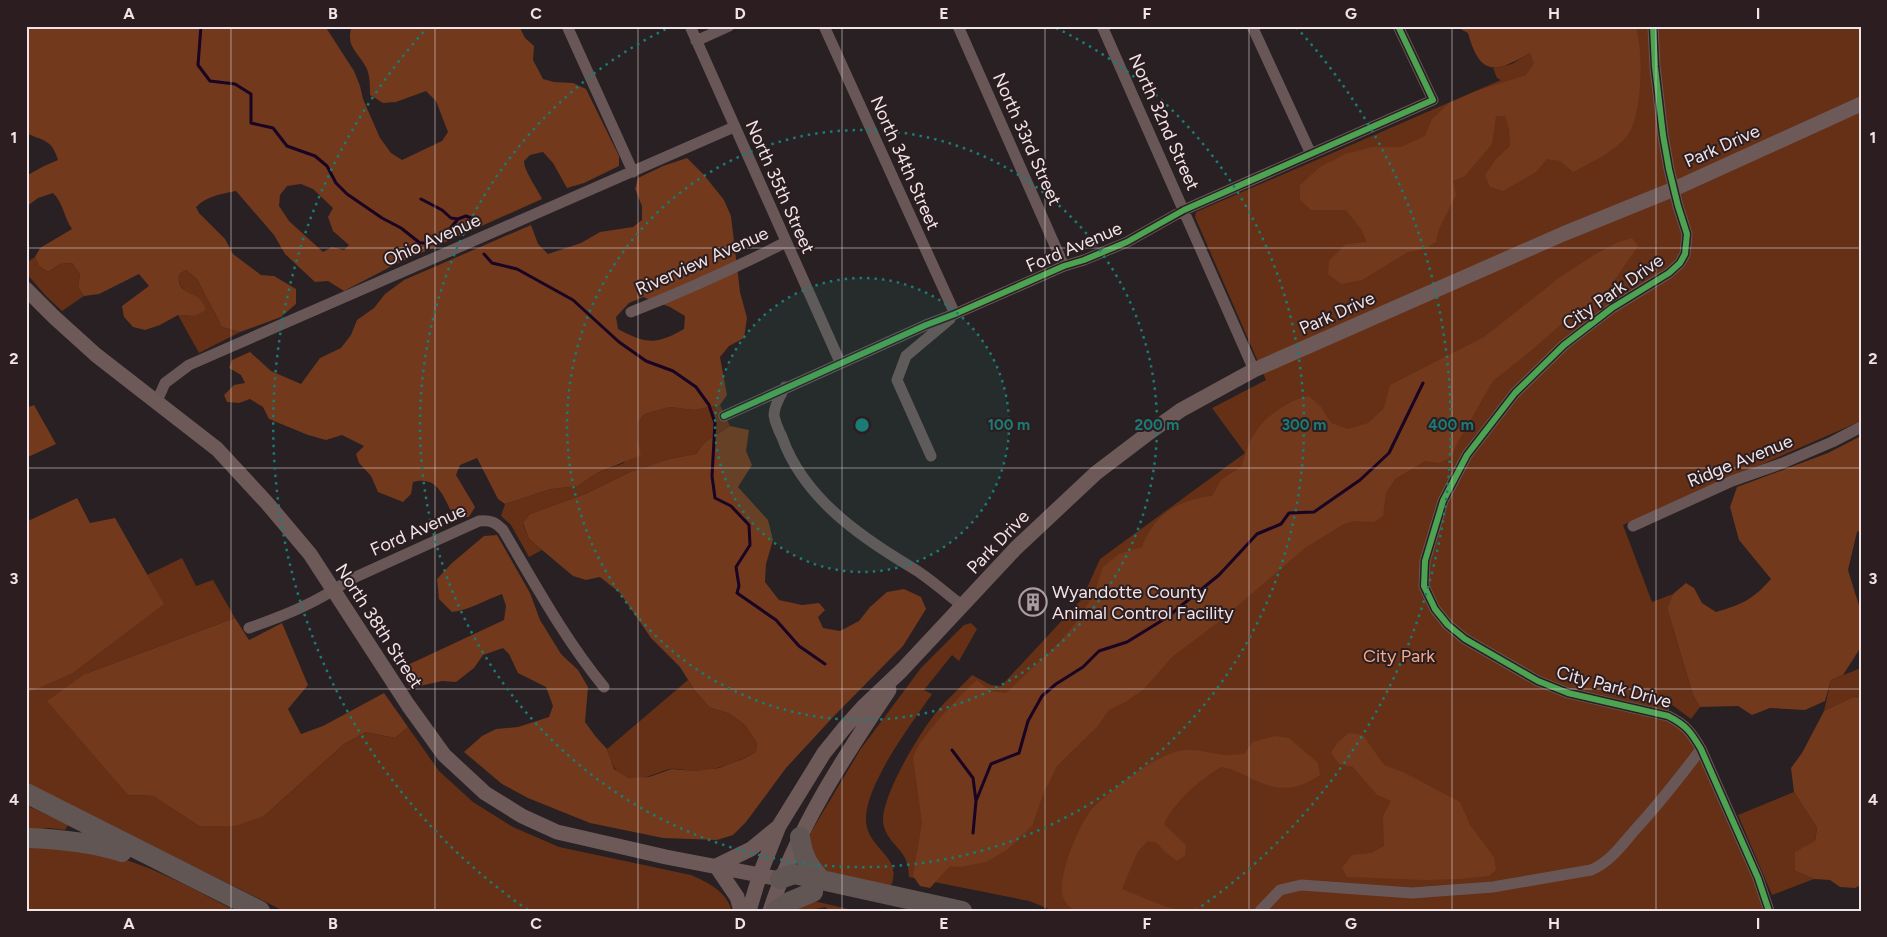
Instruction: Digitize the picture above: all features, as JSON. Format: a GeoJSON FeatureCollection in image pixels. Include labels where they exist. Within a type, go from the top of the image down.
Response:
{"type":"FeatureCollection","features":[{"type":"Feature","properties":{"kind":"highway"},"geometry":{"type":"LineString","coordinates":[[26,793],[260,911]]}},
{"type":"Feature","properties":{"kind":"highway"},"geometry":{"type":"LineString","coordinates":[[800,837],[802,852],[817,886]]}},
{"type":"Feature","properties":{"kind":"highway"},"geometry":{"type":"LineString","coordinates":[[26,838],[57,838],[100,845],[168,865]]}},
{"type":"Feature","properties":{"kind":"highway"},"geometry":{"type":"LineString","coordinates":[[780,879],[794,874],[817,886],[905,911]]}},
{"type":"Feature","properties":{"kind":"highway"},"geometry":{"type":"LineString","coordinates":[[775,911],[817,886]]}},
{"type":"Feature","properties":{"kind":"highway"},"geometry":{"type":"LineString","coordinates":[[839,891],[962,911]]}},
{"type":"Feature","properties":{"kind":"main road","name":"Park Drive"},"geometry":{"type":"LineString","coordinates":[[749,911],[760,874],[779,826],[824,753],[862,707],[902,670],[1016,548],[1096,473],[1181,410],[1254,370],[1563,234],[1674,189],[1861,104]]}},
{"type":"Feature","properties":{"kind":"main road","name":"North 38th Street"},"geometry":{"type":"LineString","coordinates":[[26,289],[96,355],[217,449],[267,503],[310,554],[408,706],[444,755],[485,793],[522,816],[557,832],[780,879]]}},
{"type":"Feature","properties":{"kind":"main road","name":"Park Drive"},"geometry":{"type":"LineString","coordinates":[[770,911],[780,879],[816,806],[857,736],[902,670]]}},
{"type":"Feature","properties":{"kind":"main road"},"geometry":{"type":"LineString","coordinates":[[741,911],[737,897],[716,866],[751,849],[779,826]]}},
{"type":"Feature","properties":{"kind":"street"},"geometry":{"type":"LineString","coordinates":[[567,26],[633,172]]}},
{"type":"Feature","properties":{"kind":"street","name":"North 35th Street"},"geometry":{"type":"LineString","coordinates":[[690,26],[840,362]]}},
{"type":"Feature","properties":{"kind":"street"},"geometry":{"type":"LineString","coordinates":[[696,41],[729,26]]}},
{"type":"Feature","properties":{"kind":"street","name":"North 34th Street"},"geometry":{"type":"LineString","coordinates":[[824,26],[955,314]]}},
{"type":"Feature","properties":{"kind":"street","name":"North 33rd Street"},"geometry":{"type":"LineString","coordinates":[[958,26],[1064,266]]}},
{"type":"Feature","properties":{"kind":"street","name":"North 32nd Street"},"geometry":{"type":"LineString","coordinates":[[1102,26],[1254,370]]}},
{"type":"Feature","properties":{"kind":"street"},"geometry":{"type":"LineString","coordinates":[[1252,26],[1311,154]]}},
{"type":"Feature","properties":{"kind":"street","name":"Ford Avenue"},"geometry":{"type":"LineString","coordinates":[[724,416],[840,362],[1064,266],[1084,260],[1127,242],[1184,210],[1433,100],[1398,26]]}},
{"type":"Feature","properties":{"kind":"street","name":"City Park Drive"},"geometry":{"type":"LineString","coordinates":[[1653,26],[1655,67],[1663,135],[1674,189],[1687,234],[1685,254],[1680,263],[1669,273],[1612,308],[1564,345],[1515,393],[1467,455],[1443,501],[1425,562],[1424,586],[1435,609],[1448,625],[1479,648],[1538,681],[1568,693],[1668,716],[1683,724],[1692,733],[1701,749],[1758,878],[1769,911]]}},
{"type":"Feature","properties":{"kind":"street","name":"Ohio Avenue"},"geometry":{"type":"LineString","coordinates":[[157,401],[165,383],[189,364],[734,127]]}},
{"type":"Feature","properties":{"kind":"street","name":"Riverview Avenue"},"geometry":{"type":"LineString","coordinates":[[631,312],[719,276],[739,264],[786,242]]}},
{"type":"Feature","properties":{"kind":"street"},"geometry":{"type":"LineString","coordinates":[[932,456],[897,380],[906,356],[955,314]]}},
{"type":"Feature","properties":{"kind":"street"},"geometry":{"type":"LineString","coordinates":[[785,387],[777,402],[774,416],[788,454],[804,479],[822,500],[855,531],[912,568],[963,606]]}},
{"type":"Feature","properties":{"kind":"street","name":"Ridge Avenue"},"geometry":{"type":"LineString","coordinates":[[1633,526],[1732,481],[1783,463],[1832,442],[1861,427]]}},
{"type":"Feature","properties":{"kind":"street","name":"Ford Avenue"},"geometry":{"type":"LineString","coordinates":[[249,628],[291,613],[334,591],[349,580],[488,520],[495,522],[503,530],[558,625],[604,687]]}},
{"type":"Feature","properties":{"kind":"street"},"geometry":{"type":"LineString","coordinates":[[1260,911],[1280,890],[1301,885],[1412,893],[1493,887],[1591,870],[1599,867],[1617,850],[1672,789],[1701,749]]}},
{"type":"Feature","properties":{"kind":"green space","name":"City Park"},"geometry":{"type":"Polygon","coordinates":[[[1631,26],[1861,26],[1861,421],[1623,525],[1652,602],[1673,594],[1667,608],[1693,695],[1700,707],[1691,719],[1671,704],[1666,721],[1684,731],[1694,745],[1757,889],[1764,911],[1054,911],[1029,901],[909,877],[906,860],[887,835],[883,816],[886,802],[900,769],[935,714],[972,675],[991,685],[1001,686],[1082,599],[1100,559],[1245,453],[1212,408],[1266,380],[1195,217],[1196,212],[1501,80],[1497,78],[1493,68],[1512,64],[1531,52],[1535,63],[1531,67],[1631,26]]]}},
{"type":"Feature","properties":{"kind":"green space"},"geometry":{"type":"Polygon","coordinates":[[[35,257],[39,266],[48,272],[60,264],[72,263],[80,274],[78,287],[84,296],[62,311],[26,273],[26,263],[35,257]]]}},
{"type":"Feature","properties":{"kind":"green space"},"geometry":{"type":"Polygon","coordinates":[[[186,270],[197,279],[222,327],[240,332],[199,353],[178,315],[195,316],[201,300],[188,293],[180,284],[179,274],[186,270]]]}},
{"type":"Feature","properties":{"kind":"green space"},"geometry":{"type":"Polygon","coordinates":[[[720,405],[730,426],[705,442],[696,454],[669,459],[630,472],[585,494],[530,514],[523,524],[529,539],[542,550],[529,557],[511,525],[501,516],[505,504],[551,489],[578,486],[597,473],[624,463],[637,439],[637,423],[645,414],[670,407],[694,410],[720,405]]]}},
{"type":"Feature","properties":{"kind":"green space"},"geometry":{"type":"Polygon","coordinates":[[[182,558],[196,586],[213,580],[235,618],[85,674],[128,795],[153,796],[199,826],[264,816],[344,744],[366,732],[395,738],[408,727],[439,771],[473,802],[513,827],[559,847],[691,875],[716,888],[726,898],[732,911],[284,911],[26,784],[26,693],[72,674],[163,604],[147,575],[182,558]]]}},
{"type":"Feature","properties":{"kind":"green space"},"geometry":{"type":"Polygon","coordinates":[[[971,623],[977,629],[959,661],[952,655],[924,690],[932,694],[891,755],[873,790],[867,807],[866,821],[868,831],[893,868],[890,888],[823,873],[808,844],[811,832],[860,750],[921,668],[964,625],[971,623]]]}},
{"type":"Feature","properties":{"kind":"green space"},"geometry":{"type":"Polygon","coordinates":[[[1861,668],[1861,698],[1853,697],[1824,711],[1831,680],[1861,668]]]}},
{"type":"Feature","properties":{"kind":"green space"},"geometry":{"type":"Polygon","coordinates":[[[688,680],[709,707],[730,714],[745,725],[757,743],[756,752],[718,768],[694,771],[670,769],[635,779],[624,777],[614,767],[607,749],[688,680]]]}},
{"type":"Feature","properties":{"kind":"green space"},"geometry":{"type":"Polygon","coordinates":[[[1794,792],[1817,828],[1815,841],[1795,871],[1814,879],[1772,895],[1738,815],[1794,792]]]}},
{"type":"Feature","properties":{"kind":"green space"},"geometry":{"type":"Polygon","coordinates":[[[26,805],[68,825],[65,830],[50,828],[26,830],[26,805]]]}},
{"type":"Feature","properties":{"kind":"green space"},"geometry":{"type":"Polygon","coordinates":[[[26,846],[87,851],[126,860],[182,883],[236,911],[26,911],[26,846]]]}},
{"type":"Feature","properties":{"kind":"green space"},"geometry":{"type":"Polygon","coordinates":[[[818,902],[857,911],[830,911],[825,907],[807,911],[790,911],[805,903],[818,902]]]}},
{"type":"Feature","properties":{"kind":"shaded area"},"geometry":{"type":"Polygon","coordinates":[[[26,26],[325,26],[354,71],[363,99],[380,138],[391,153],[402,160],[442,141],[448,132],[436,101],[426,91],[396,102],[383,103],[370,95],[370,80],[367,70],[351,44],[350,33],[352,26],[519,26],[525,38],[534,46],[533,60],[543,79],[554,82],[573,83],[586,89],[619,156],[619,166],[584,183],[567,188],[553,163],[543,152],[530,155],[524,161],[525,165],[528,175],[542,199],[392,266],[344,291],[328,281],[315,282],[285,254],[274,235],[236,191],[214,196],[196,207],[199,213],[225,239],[233,254],[261,275],[274,276],[296,289],[296,304],[281,317],[240,332],[222,327],[197,279],[186,270],[179,274],[180,284],[184,290],[200,299],[206,310],[195,316],[178,315],[160,325],[145,330],[133,327],[124,317],[122,306],[149,286],[139,274],[99,294],[84,296],[78,287],[80,274],[72,263],[60,264],[48,272],[39,266],[35,257],[40,248],[72,229],[59,201],[53,193],[38,198],[26,207],[26,176],[58,160],[50,144],[26,133],[26,26]],[[301,184],[287,186],[280,195],[279,206],[289,221],[323,252],[332,247],[344,250],[349,245],[333,231],[328,217],[333,208],[313,189],[301,184]]]}},
{"type":"Feature","properties":{"kind":"shaded area"},"geometry":{"type":"Polygon","coordinates":[[[1455,26],[1636,26],[1641,62],[1640,84],[1635,119],[1631,129],[1621,142],[1602,157],[1573,172],[1560,161],[1547,159],[1536,172],[1503,191],[1490,187],[1485,175],[1496,159],[1510,146],[1509,129],[1505,116],[1496,116],[1492,144],[1465,176],[1453,181],[1456,195],[1439,229],[1436,242],[1425,249],[1408,252],[1362,280],[1341,284],[1328,274],[1329,261],[1346,244],[1367,242],[1361,229],[1346,210],[1311,210],[1300,200],[1300,185],[1320,167],[1345,154],[1372,147],[1401,147],[1425,136],[1432,119],[1449,103],[1476,91],[1526,75],[1534,63],[1530,53],[1499,67],[1491,67],[1484,64],[1478,58],[1468,33],[1455,26]]]}},
{"type":"Feature","properties":{"kind":"shaded area"},"geometry":{"type":"Polygon","coordinates":[[[687,158],[704,175],[724,200],[731,216],[740,292],[747,318],[744,338],[729,346],[720,357],[727,395],[720,405],[694,410],[670,407],[645,414],[637,423],[637,439],[641,455],[597,473],[578,486],[551,489],[505,504],[498,499],[477,458],[460,465],[456,475],[475,507],[469,517],[455,518],[440,490],[429,482],[413,482],[411,494],[403,502],[378,492],[371,476],[359,463],[356,454],[364,446],[342,435],[326,440],[308,435],[269,419],[263,407],[250,399],[239,403],[227,402],[224,395],[234,385],[245,383],[241,375],[229,368],[232,360],[250,352],[271,371],[301,384],[320,358],[341,348],[351,335],[357,320],[374,308],[385,294],[404,280],[531,225],[538,244],[548,254],[581,243],[600,232],[633,227],[642,220],[642,206],[635,189],[638,178],[663,166],[687,158]],[[643,297],[629,303],[616,317],[618,329],[644,340],[651,341],[666,338],[684,329],[685,316],[670,307],[643,297]]]}},
{"type":"Feature","properties":{"kind":"shaded area"},"geometry":{"type":"Polygon","coordinates":[[[1632,238],[1638,246],[1605,294],[1574,313],[1493,381],[1451,457],[1439,463],[1425,461],[1395,479],[1386,493],[1383,516],[1374,522],[1355,521],[1344,524],[1305,548],[1221,620],[1172,657],[1144,689],[1127,701],[1109,710],[1097,727],[1057,766],[1044,792],[1032,826],[1007,850],[986,862],[961,867],[950,866],[930,888],[920,886],[913,876],[922,823],[913,757],[920,743],[938,720],[977,680],[990,691],[1006,693],[1056,646],[1075,624],[1095,592],[1103,567],[1119,554],[1142,547],[1147,535],[1160,517],[1178,505],[1212,496],[1221,480],[1242,466],[1248,447],[1256,432],[1267,418],[1275,412],[1293,401],[1309,396],[1321,407],[1331,423],[1348,429],[1368,423],[1384,408],[1390,385],[1484,337],[1560,277],[1618,242],[1632,238]]]}},
{"type":"Feature","properties":{"kind":"shaded area"},"geometry":{"type":"Polygon","coordinates":[[[34,405],[56,444],[26,458],[26,408],[34,405]]]}},
{"type":"Feature","properties":{"kind":"shaded area"},"geometry":{"type":"Polygon","coordinates":[[[730,426],[749,430],[746,451],[752,465],[738,487],[768,520],[773,540],[766,564],[765,582],[779,600],[802,605],[819,603],[825,610],[818,617],[823,628],[840,631],[859,621],[870,607],[887,592],[904,589],[921,597],[926,609],[903,646],[786,768],[746,822],[733,835],[717,840],[663,838],[590,823],[528,798],[502,784],[464,752],[482,736],[496,729],[518,727],[549,717],[553,706],[546,687],[518,673],[509,654],[503,648],[483,655],[474,668],[456,682],[442,681],[411,688],[399,669],[504,620],[506,606],[502,594],[471,607],[452,612],[439,599],[437,579],[452,563],[484,536],[497,535],[530,593],[540,620],[561,654],[578,670],[588,687],[585,722],[607,749],[614,769],[628,778],[649,777],[672,769],[695,771],[719,768],[756,752],[757,743],[745,725],[730,714],[709,707],[695,691],[680,667],[651,638],[620,593],[600,577],[586,580],[573,576],[529,539],[523,523],[530,514],[585,494],[630,472],[669,459],[696,454],[705,442],[730,426]]]}},
{"type":"Feature","properties":{"kind":"shaded area"},"geometry":{"type":"Polygon","coordinates":[[[1861,436],[1861,530],[1857,532],[1848,570],[1861,612],[1861,647],[1843,675],[1831,680],[1825,701],[1805,710],[1770,708],[1752,715],[1738,706],[1700,707],[1693,695],[1667,608],[1673,594],[1686,583],[1694,588],[1702,603],[1716,612],[1740,604],[1758,592],[1771,579],[1739,540],[1730,507],[1737,487],[1828,453],[1861,436]]]}},
{"type":"Feature","properties":{"kind":"shaded area"},"geometry":{"type":"Polygon","coordinates":[[[77,498],[90,523],[115,518],[164,604],[72,674],[27,693],[26,522],[77,498]]]}},
{"type":"Feature","properties":{"kind":"shaded area"},"geometry":{"type":"Polygon","coordinates":[[[235,618],[249,640],[282,623],[308,685],[288,709],[301,734],[323,726],[384,693],[408,727],[395,738],[366,732],[344,744],[264,816],[235,826],[199,826],[153,796],[128,795],[47,701],[85,674],[235,618]]]}},
{"type":"Feature","properties":{"kind":"shaded area"},"geometry":{"type":"Polygon","coordinates":[[[1853,697],[1861,698],[1861,885],[1855,888],[1840,887],[1830,880],[1814,879],[1795,871],[1795,852],[1815,841],[1817,828],[1794,792],[1791,768],[1802,753],[1824,711],[1853,697]]]}},
{"type":"Feature","properties":{"kind":"shaded area"},"geometry":{"type":"Polygon","coordinates":[[[1349,733],[1363,735],[1384,765],[1403,772],[1460,802],[1470,825],[1494,857],[1496,870],[1489,876],[1460,879],[1425,880],[1347,877],[1342,868],[1352,855],[1371,853],[1384,846],[1383,816],[1391,801],[1377,795],[1353,767],[1339,764],[1331,753],[1337,743],[1349,733]]]}},
{"type":"Feature","properties":{"kind":"shaded area"},"geometry":{"type":"Polygon","coordinates":[[[1275,736],[1289,738],[1318,763],[1320,775],[1311,781],[1286,788],[1269,785],[1236,771],[1221,767],[1204,778],[1181,799],[1164,824],[1186,845],[1185,856],[1177,861],[1157,843],[1148,841],[1138,851],[1122,889],[1166,907],[1187,911],[1075,911],[1066,903],[1062,889],[1063,877],[1076,837],[1093,808],[1122,783],[1146,766],[1169,754],[1185,750],[1196,750],[1224,755],[1244,754],[1253,742],[1275,736]]]}},
{"type":"Feature","properties":{"kind":"waterway"},"geometry":{"type":"LineString","coordinates":[[201,26],[198,65],[210,81],[235,84],[251,94],[251,123],[273,128],[287,146],[315,156],[327,166],[336,183],[347,194],[382,218],[401,228],[420,243],[436,243],[458,219],[466,216],[471,218],[471,226]]}},
{"type":"Feature","properties":{"kind":"waterway"},"geometry":{"type":"LineString","coordinates":[[421,199],[442,210],[451,218],[458,219]]}},
{"type":"Feature","properties":{"kind":"waterway"},"geometry":{"type":"LineString","coordinates":[[484,254],[492,263],[517,269],[573,300],[619,342],[646,361],[673,371],[696,387],[709,405],[715,423],[712,476],[715,498],[731,506],[749,525],[750,545],[736,567],[739,586],[737,593],[776,620],[799,646],[825,664]]}},
{"type":"Feature","properties":{"kind":"waterway"},"geometry":{"type":"LineString","coordinates":[[976,801],[991,764],[1019,753],[1028,721],[1042,696],[1056,684],[1083,667],[1099,651],[1127,642],[1166,618],[1219,575],[1257,534],[1281,524],[1289,513],[1314,512],[1360,480],[1389,453],[1423,383]]}},
{"type":"Feature","properties":{"kind":"waterway"},"geometry":{"type":"LineString","coordinates":[[952,750],[973,778],[976,801],[973,833]]}},
{"type":"Feature","properties":{"kind":"cycle path"},"geometry":{"type":"LineString","coordinates":[[724,416],[926,325],[1064,266],[1084,260],[1127,242],[1184,210],[1433,100],[1398,26]]}},
{"type":"Feature","properties":{"kind":"cycle path"},"geometry":{"type":"LineString","coordinates":[[1653,26],[1655,67],[1663,135],[1669,169],[1687,234],[1685,254],[1680,263],[1669,273],[1612,308],[1564,345],[1515,393],[1467,455],[1443,501],[1425,561],[1424,586],[1435,609],[1448,625],[1465,639],[1538,681],[1568,693],[1668,716],[1684,726],[1701,749],[1758,878],[1769,911]]}},
{"type":"Feature","properties":{"kind":"place","name":"Wyandotte County Animal Control Facility"},"geometry":{"type":"Point","coordinates":[1033,602]}}]}
